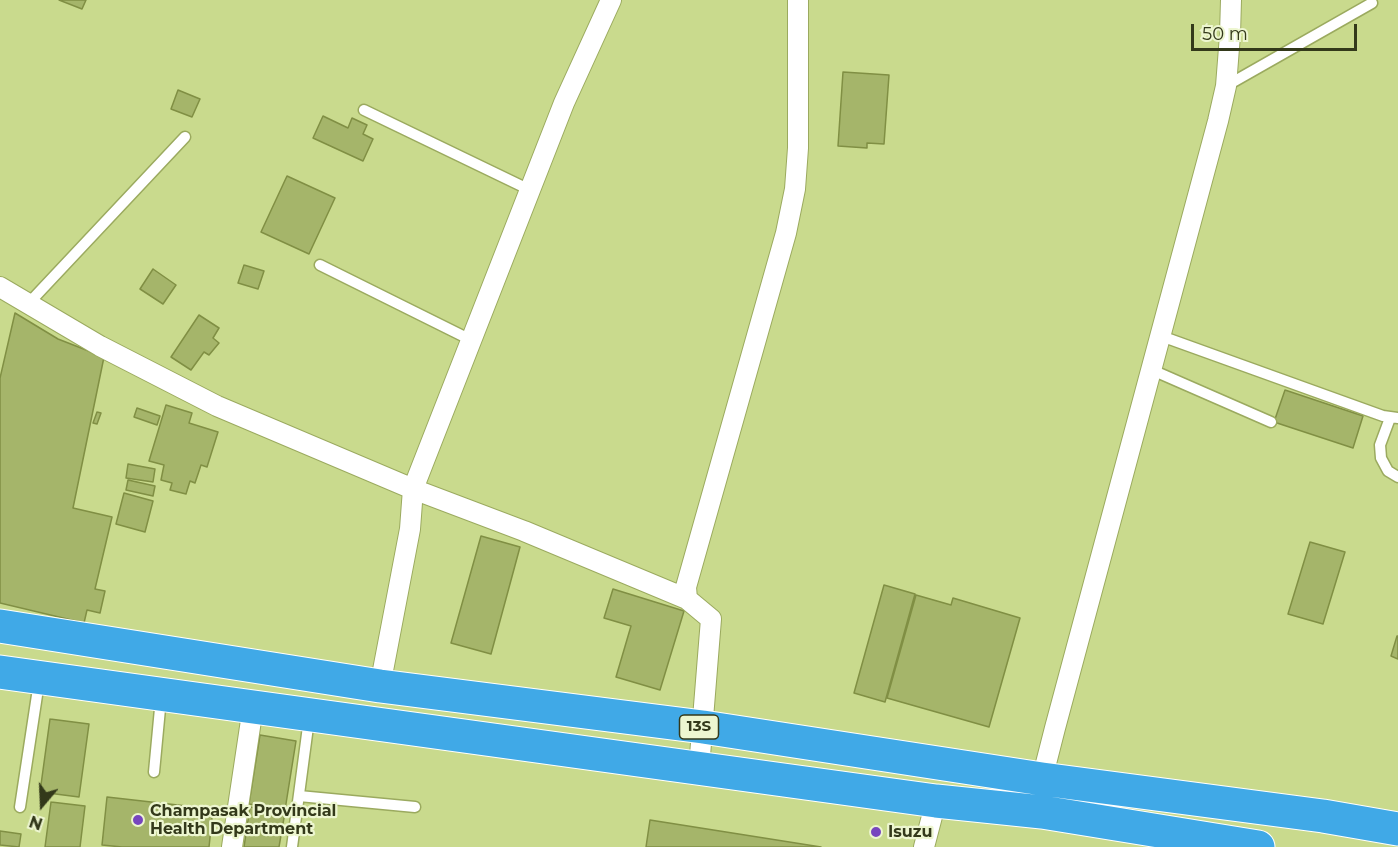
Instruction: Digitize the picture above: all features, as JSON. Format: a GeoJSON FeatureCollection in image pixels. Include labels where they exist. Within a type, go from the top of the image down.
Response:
{"type":"FeatureCollection","features":[{"type":"Feature","properties":{"kind":"highway","name":"13S"},"geometry":{"type":"LineString","coordinates":[[0,626],[380,686],[703,727],[1042,779],[1323,816],[1398,829]]}},
{"type":"Feature","properties":{"kind":"highway"},"geometry":{"type":"LineString","coordinates":[[0,672],[936,801],[1042,812],[1138,838],[1258,847]]}},
{"type":"Feature","properties":{"kind":"street"},"geometry":{"type":"LineString","coordinates":[[380,686],[410,530],[414,489],[564,103],[611,0]]}},
{"type":"Feature","properties":{"kind":"street"},"geometry":{"type":"LineString","coordinates":[[687,598],[686,587],[786,232],[795,189],[798,148],[798,0]]}},
{"type":"Feature","properties":{"kind":"street"},"geometry":{"type":"LineString","coordinates":[[1042,812],[1042,779],[1226,86],[1231,0]]}},
{"type":"Feature","properties":{"kind":"street"},"geometry":{"type":"LineString","coordinates":[[0,287],[100,346],[218,406],[414,489],[687,598],[711,619],[699,768]]}},
{"type":"Feature","properties":{"kind":"street"},"geometry":{"type":"LineString","coordinates":[[232,847],[253,707]]}},
{"type":"Feature","properties":{"kind":"street"},"geometry":{"type":"LineString","coordinates":[[924,847],[936,801]]}},
{"type":"Feature","properties":{"kind":"lane"},"geometry":{"type":"LineString","coordinates":[[1226,86],[1372,3]]}},
{"type":"Feature","properties":{"kind":"lane"},"geometry":{"type":"LineString","coordinates":[[364,110],[530,190]]}},
{"type":"Feature","properties":{"kind":"lane"},"geometry":{"type":"LineString","coordinates":[[28,304],[185,137]]}},
{"type":"Feature","properties":{"kind":"lane"},"geometry":{"type":"LineString","coordinates":[[320,265],[471,340]]}},
{"type":"Feature","properties":{"kind":"lane"},"geometry":{"type":"LineString","coordinates":[[1161,336],[1394,418],[1380,445],[1381,458],[1388,471],[1398,477]]}},
{"type":"Feature","properties":{"kind":"lane"},"geometry":{"type":"LineString","coordinates":[[1152,370],[1271,422]]}},
{"type":"Feature","properties":{"kind":"lane"},"geometry":{"type":"LineString","coordinates":[[20,807],[40,678]]}},
{"type":"Feature","properties":{"kind":"lane"},"geometry":{"type":"LineString","coordinates":[[154,772],[161,694]]}},
{"type":"Feature","properties":{"kind":"lane"},"geometry":{"type":"LineString","coordinates":[[292,847],[309,716]]}},
{"type":"Feature","properties":{"kind":"lane"},"geometry":{"type":"LineString","coordinates":[[299,796],[415,807]]}},
{"type":"Feature","properties":{"kind":"building"},"geometry":{"type":"Polygon","coordinates":[[[59,0],[86,0],[82,9],[59,0]]]}},
{"type":"Feature","properties":{"kind":"building"},"geometry":{"type":"Polygon","coordinates":[[[843,72],[889,75],[884,144],[867,143],[867,148],[838,146],[843,72]]]}},
{"type":"Feature","properties":{"kind":"building"},"geometry":{"type":"Polygon","coordinates":[[[178,90],[200,99],[192,117],[171,109],[178,90]]]}},
{"type":"Feature","properties":{"kind":"building"},"geometry":{"type":"Polygon","coordinates":[[[323,116],[348,128],[352,118],[367,125],[363,134],[373,139],[363,161],[313,138],[323,116]]]}},
{"type":"Feature","properties":{"kind":"building"},"geometry":{"type":"Polygon","coordinates":[[[287,176],[335,198],[309,254],[261,232],[287,176]]]}},
{"type":"Feature","properties":{"kind":"building"},"geometry":{"type":"Polygon","coordinates":[[[244,265],[264,271],[258,289],[238,283],[244,265]]]}},
{"type":"Feature","properties":{"kind":"building"},"geometry":{"type":"Polygon","coordinates":[[[153,269],[176,285],[163,304],[140,289],[153,269]]]}},
{"type":"Feature","properties":{"kind":"building"},"geometry":{"type":"Polygon","coordinates":[[[15,313],[58,339],[104,357],[73,508],[112,517],[95,589],[105,591],[100,613],[87,610],[84,623],[0,603],[0,378],[15,313]]]}},
{"type":"Feature","properties":{"kind":"building"},"geometry":{"type":"Polygon","coordinates":[[[199,315],[219,328],[213,338],[219,343],[209,355],[204,352],[191,370],[171,357],[199,315]]]}},
{"type":"Feature","properties":{"kind":"building"},"geometry":{"type":"Polygon","coordinates":[[[1285,390],[1363,416],[1353,448],[1274,422],[1285,390]]]}},
{"type":"Feature","properties":{"kind":"building"},"geometry":{"type":"Polygon","coordinates":[[[166,405],[192,413],[189,423],[218,432],[207,467],[201,465],[195,483],[190,481],[186,494],[170,490],[172,483],[161,480],[164,465],[149,461],[166,405]]]}},
{"type":"Feature","properties":{"kind":"building"},"geometry":{"type":"Polygon","coordinates":[[[137,408],[160,416],[157,425],[134,417],[137,408]]]}},
{"type":"Feature","properties":{"kind":"building"},"geometry":{"type":"Polygon","coordinates":[[[97,412],[101,413],[97,424],[93,423],[97,412]]]}},
{"type":"Feature","properties":{"kind":"building"},"geometry":{"type":"Polygon","coordinates":[[[128,464],[155,469],[153,482],[126,478],[128,464]]]}},
{"type":"Feature","properties":{"kind":"building"},"geometry":{"type":"Polygon","coordinates":[[[128,480],[155,486],[153,496],[126,490],[128,480]]]}},
{"type":"Feature","properties":{"kind":"building"},"geometry":{"type":"Polygon","coordinates":[[[124,493],[153,501],[145,532],[116,524],[124,493]]]}},
{"type":"Feature","properties":{"kind":"building"},"geometry":{"type":"Polygon","coordinates":[[[481,536],[520,547],[491,654],[451,643],[481,536]]]}},
{"type":"Feature","properties":{"kind":"building"},"geometry":{"type":"Polygon","coordinates":[[[1310,542],[1345,552],[1323,624],[1288,614],[1310,542]]]}},
{"type":"Feature","properties":{"kind":"building"},"geometry":{"type":"Polygon","coordinates":[[[884,585],[915,594],[885,702],[854,693],[884,585]]]}},
{"type":"Feature","properties":{"kind":"building"},"geometry":{"type":"Polygon","coordinates":[[[613,589],[684,611],[660,690],[616,677],[631,626],[604,618],[613,589]]]}},
{"type":"Feature","properties":{"kind":"building"},"geometry":{"type":"Polygon","coordinates":[[[916,595],[951,605],[953,598],[1020,618],[989,727],[887,698],[916,595]]]}},
{"type":"Feature","properties":{"kind":"building"},"geometry":{"type":"Polygon","coordinates":[[[1398,636],[1398,659],[1391,656],[1398,636]]]}},
{"type":"Feature","properties":{"kind":"building"},"geometry":{"type":"Polygon","coordinates":[[[50,719],[89,724],[79,797],[40,792],[50,719]]]}},
{"type":"Feature","properties":{"kind":"building"},"geometry":{"type":"Polygon","coordinates":[[[260,735],[296,741],[285,810],[249,804],[260,735]]]}},
{"type":"Feature","properties":{"kind":"building"},"geometry":{"type":"Polygon","coordinates":[[[107,797],[213,809],[209,847],[102,845],[107,797]]]}},
{"type":"Feature","properties":{"kind":"building"},"geometry":{"type":"Polygon","coordinates":[[[51,802],[85,806],[80,847],[45,847],[51,802]]]}},
{"type":"Feature","properties":{"kind":"building"},"geometry":{"type":"Polygon","coordinates":[[[250,807],[285,812],[279,847],[244,847],[250,807]]]}},
{"type":"Feature","properties":{"kind":"building"},"geometry":{"type":"Polygon","coordinates":[[[650,820],[821,847],[646,847],[650,820]]]}},
{"type":"Feature","properties":{"kind":"building"},"geometry":{"type":"Polygon","coordinates":[[[0,831],[21,834],[19,847],[0,845],[0,831]]]}},
{"type":"Feature","properties":{"kind":"place","name":"Champasak Provincial Health Department"},"geometry":{"type":"Point","coordinates":[138,820]}},
{"type":"Feature","properties":{"kind":"place","name":"Isuzu"},"geometry":{"type":"Point","coordinates":[876,832]}}]}
